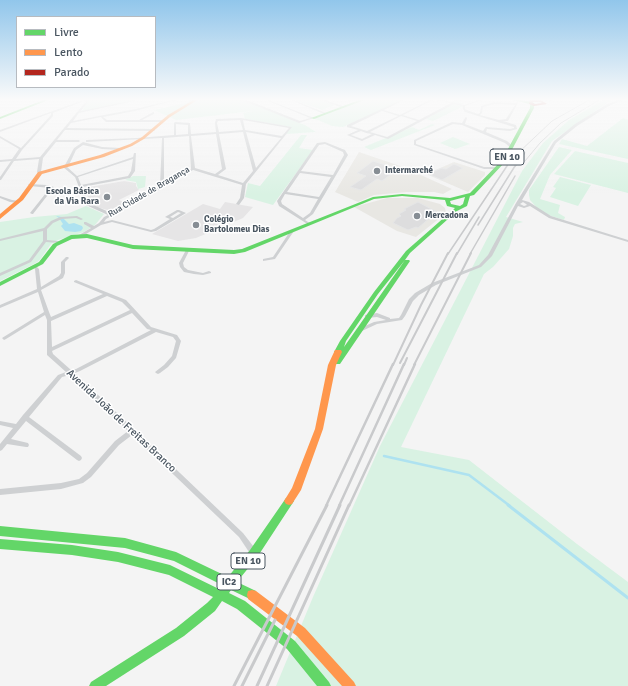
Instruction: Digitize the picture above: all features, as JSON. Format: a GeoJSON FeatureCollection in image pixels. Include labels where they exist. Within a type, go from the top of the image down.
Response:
{"type":"FeatureCollection","features":[{"type":"Feature","properties":{"kind":"main road"},"geometry":{"type":"LineString","coordinates":[[0,217],[18,202],[30,184],[40,173],[121,150],[153,131]]}},
{"type":"Feature","properties":{"kind":"main road","name":"EN 10"},"geometry":{"type":"LineString","coordinates":[[95,686],[180,632],[212,607],[254,553],[296,490],[319,429],[332,365],[336,353],[356,321],[399,262],[464,202],[504,161],[520,131]]}},
{"type":"Feature","properties":{"kind":"main road"},"geometry":{"type":"LineString","coordinates":[[0,284],[35,267],[41,263],[58,242],[71,237],[80,236],[133,248],[234,252],[243,251],[286,236],[309,224],[360,203],[383,196],[410,195],[464,202]]}},
{"type":"Feature","properties":{"kind":"main road"},"geometry":{"type":"LineString","coordinates":[[450,201],[464,202]]}},
{"type":"Feature","properties":{"kind":"main road"},"geometry":{"type":"LineString","coordinates":[[450,201],[452,211],[451,214]]}},
{"type":"Feature","properties":{"kind":"main road","name":"EN 10"},"geometry":{"type":"LineString","coordinates":[[329,380],[341,355],[424,238]]}},
{"type":"Feature","properties":{"kind":"main road","name":"IC2"},"geometry":{"type":"LineString","coordinates":[[0,531],[125,543],[176,557],[247,591],[301,632],[350,686]]}},
{"type":"Feature","properties":{"kind":"main road","name":"IC2"},"geometry":{"type":"LineString","coordinates":[[0,544],[72,550],[118,557],[170,570],[241,605],[291,645],[325,686]]}},
{"type":"Feature","properties":{"kind":"street"},"geometry":{"type":"LineString","coordinates":[[0,179],[21,149],[37,131]]}},
{"type":"Feature","properties":{"kind":"street"},"geometry":{"type":"LineString","coordinates":[[40,173],[38,172],[41,158],[62,131]]}},
{"type":"Feature","properties":{"kind":"street"},"geometry":{"type":"LineString","coordinates":[[175,131],[175,136]]}},
{"type":"Feature","properties":{"kind":"street"},"geometry":{"type":"LineString","coordinates":[[191,131],[191,135]]}},
{"type":"Feature","properties":{"kind":"street"},"geometry":{"type":"LineString","coordinates":[[244,131],[283,137]]}},
{"type":"Feature","properties":{"kind":"street"},"geometry":{"type":"LineString","coordinates":[[111,215],[88,204],[76,177],[65,166],[75,149],[85,143],[244,131]]}},
{"type":"Feature","properties":{"kind":"street"},"geometry":{"type":"LineString","coordinates":[[244,131],[255,171]]}},
{"type":"Feature","properties":{"kind":"street"},"geometry":{"type":"LineString","coordinates":[[238,204],[242,198],[244,184],[288,131]]}},
{"type":"Feature","properties":{"kind":"street"},"geometry":{"type":"LineString","coordinates":[[358,131],[348,135],[362,140],[375,134]]}},
{"type":"Feature","properties":{"kind":"street"},"geometry":{"type":"LineString","coordinates":[[364,131],[387,138],[401,131]]}},
{"type":"Feature","properties":{"kind":"street"},"geometry":{"type":"LineString","coordinates":[[438,131],[415,141],[415,144],[487,169],[497,168]]}},
{"type":"Feature","properties":{"kind":"street"},"geometry":{"type":"LineString","coordinates":[[479,131],[510,144],[512,147]]}},
{"type":"Feature","properties":{"kind":"street"},"geometry":{"type":"LineString","coordinates":[[366,306],[367,313],[373,318],[395,320],[403,316],[411,300],[424,289],[480,266],[490,256],[525,190],[555,142],[569,131]]}},
{"type":"Feature","properties":{"kind":"street"},"geometry":{"type":"LineString","coordinates":[[215,176],[224,169],[218,133]]}},
{"type":"Feature","properties":{"kind":"street","name":"Rua Cidade de Bragança"},"geometry":{"type":"LineString","coordinates":[[80,236],[100,224],[105,218],[193,169],[191,135]]}},
{"type":"Feature","properties":{"kind":"street"},"geometry":{"type":"LineString","coordinates":[[0,137],[21,149]]}},
{"type":"Feature","properties":{"kind":"street"},"geometry":{"type":"LineString","coordinates":[[162,187],[163,137]]}},
{"type":"Feature","properties":{"kind":"street"},"geometry":{"type":"LineString","coordinates":[[496,138],[509,140],[516,138]]}},
{"type":"Feature","properties":{"kind":"street"},"geometry":{"type":"LineString","coordinates":[[55,141],[79,141],[121,150]]}},
{"type":"Feature","properties":{"kind":"street"},"geometry":{"type":"LineString","coordinates":[[303,220],[311,214],[346,153],[325,143],[318,144],[279,201],[280,205],[309,224]]}},
{"type":"Feature","properties":{"kind":"street"},"geometry":{"type":"LineString","coordinates":[[80,186],[130,177],[133,171],[135,154]]}},
{"type":"Feature","properties":{"kind":"street"},"geometry":{"type":"LineString","coordinates":[[0,161],[41,158]]}},
{"type":"Feature","properties":{"kind":"street"},"geometry":{"type":"LineString","coordinates":[[76,177],[134,158]]}},
{"type":"Feature","properties":{"kind":"street"},"geometry":{"type":"LineString","coordinates":[[476,165],[476,168],[485,171],[489,176]]}},
{"type":"Feature","properties":{"kind":"street"},"geometry":{"type":"LineString","coordinates":[[193,169],[244,184]]}},
{"type":"Feature","properties":{"kind":"street"},"geometry":{"type":"LineString","coordinates":[[299,172],[333,176]]}},
{"type":"Feature","properties":{"kind":"street"},"geometry":{"type":"LineString","coordinates":[[30,184],[48,186],[52,188],[32,213]]}},
{"type":"Feature","properties":{"kind":"street"},"geometry":{"type":"LineString","coordinates":[[525,190],[529,205]]}},
{"type":"Feature","properties":{"kind":"street"},"geometry":{"type":"LineString","coordinates":[[284,193],[321,198]]}},
{"type":"Feature","properties":{"kind":"street"},"geometry":{"type":"LineString","coordinates":[[0,197],[18,202]]}},
{"type":"Feature","properties":{"kind":"street"},"geometry":{"type":"LineString","coordinates":[[518,203],[529,205],[564,222],[628,241]]}},
{"type":"Feature","properties":{"kind":"street"},"geometry":{"type":"LineString","coordinates":[[518,203],[522,207]]}},
{"type":"Feature","properties":{"kind":"street"},"geometry":{"type":"LineString","coordinates":[[514,210],[529,205]]}},
{"type":"Feature","properties":{"kind":"street"},"geometry":{"type":"LineString","coordinates":[[0,240],[45,229],[52,222],[61,218],[81,218]]}},
{"type":"Feature","properties":{"kind":"street"},"geometry":{"type":"LineString","coordinates":[[100,224],[112,221],[153,232],[173,219]]}},
{"type":"Feature","properties":{"kind":"street"},"geometry":{"type":"LineString","coordinates":[[86,223],[94,228]]}},
{"type":"Feature","properties":{"kind":"street"},"geometry":{"type":"LineString","coordinates":[[45,229],[44,235],[46,240]]}},
{"type":"Feature","properties":{"kind":"street"},"geometry":{"type":"LineString","coordinates":[[264,260],[274,258],[286,236]]}},
{"type":"Feature","properties":{"kind":"street"},"geometry":{"type":"LineString","coordinates":[[46,240],[58,242]]}},
{"type":"Feature","properties":{"kind":"street"},"geometry":{"type":"LineString","coordinates":[[0,276],[30,261],[46,240]]}},
{"type":"Feature","properties":{"kind":"street"},"geometry":{"type":"LineString","coordinates":[[187,251],[181,263],[182,267],[186,271],[194,274],[209,272]]}},
{"type":"Feature","properties":{"kind":"street"},"geometry":{"type":"LineString","coordinates":[[0,306],[39,290],[61,277],[63,274],[63,262],[67,258]]}},
{"type":"Feature","properties":{"kind":"street"},"geometry":{"type":"LineString","coordinates":[[35,267],[37,269],[39,290],[49,320],[50,350],[132,311]]}},
{"type":"Feature","properties":{"kind":"street"},"geometry":{"type":"LineString","coordinates":[[76,281],[124,301],[149,328],[154,331],[175,336],[180,341],[174,357],[158,372]]}},
{"type":"Feature","properties":{"kind":"street"},"geometry":{"type":"LineString","coordinates":[[49,320],[107,294]]}},
{"type":"Feature","properties":{"kind":"street"},"geometry":{"type":"LineString","coordinates":[[376,305],[376,311],[383,319]]}},
{"type":"Feature","properties":{"kind":"street"},"geometry":{"type":"LineString","coordinates":[[4,338],[47,312]]}},
{"type":"Feature","properties":{"kind":"street"},"geometry":{"type":"LineString","coordinates":[[356,321],[369,315]]}},
{"type":"Feature","properties":{"kind":"street"},"geometry":{"type":"LineString","coordinates":[[356,333],[383,319]]}},
{"type":"Feature","properties":{"kind":"street"},"geometry":{"type":"LineString","coordinates":[[0,448],[60,376],[78,370],[154,331]]}},
{"type":"Feature","properties":{"kind":"street","name":"Avenida João de Freitas Branco"},"geometry":{"type":"LineString","coordinates":[[50,350],[50,356],[70,372],[240,535],[254,553]]}},
{"type":"Feature","properties":{"kind":"street"},"geometry":{"type":"LineString","coordinates":[[25,417],[79,458]]}},
{"type":"Feature","properties":{"kind":"street"},"geometry":{"type":"LineString","coordinates":[[0,423],[17,427]]}},
{"type":"Feature","properties":{"kind":"street"},"geometry":{"type":"LineString","coordinates":[[0,492],[61,486],[81,481],[89,475],[117,443],[132,431]]}},
{"type":"Feature","properties":{"kind":"street"},"geometry":{"type":"LineString","coordinates":[[6,441],[26,445]]}},
{"type":"Feature","properties":{"kind":"shaded area"},"geometry":{"type":"Polygon","coordinates":[[[359,152],[403,167],[452,189],[443,194],[434,192],[407,192],[374,195],[358,202],[335,192],[359,152]]]}},
{"type":"Feature","properties":{"kind":"shaded area"},"geometry":{"type":"Polygon","coordinates":[[[454,162],[485,172],[485,175],[468,192],[426,174],[454,162]]]}},
{"type":"Feature","properties":{"kind":"shaded area","name":"Escola Básica da Via Rara"},"geometry":{"type":"Polygon","coordinates":[[[124,181],[136,183],[139,190],[119,200],[128,204],[114,212],[97,207],[90,201],[84,188],[124,181]]]}},
{"type":"Feature","properties":{"kind":"shaded area"},"geometry":{"type":"Polygon","coordinates":[[[387,198],[418,198],[440,204],[445,208],[446,213],[416,237],[397,231],[354,207],[387,198]]]}},
{"type":"Feature","properties":{"kind":"shaded area","name":"Colégio Bartolomeu Dias"},"geometry":{"type":"Polygon","coordinates":[[[225,202],[253,207],[243,218],[196,238],[178,241],[152,234],[203,204],[220,209],[225,202]]]}},
{"type":"Feature","properties":{"kind":"green space"},"geometry":{"type":"Polygon","coordinates":[[[288,131],[316,132],[286,134],[288,131]]]}},
{"type":"Feature","properties":{"kind":"green space"},"geometry":{"type":"Polygon","coordinates":[[[402,131],[420,131],[371,150],[364,147],[402,131]]]}},
{"type":"Feature","properties":{"kind":"green space"},"geometry":{"type":"Polygon","coordinates":[[[557,131],[567,131],[552,141],[506,217],[523,222],[515,224],[509,249],[493,267],[484,274],[401,447],[469,460],[628,582],[628,686],[276,686],[313,597],[380,446],[522,171],[543,143],[557,131]]]}},
{"type":"Feature","properties":{"kind":"green space"},"geometry":{"type":"Polygon","coordinates":[[[606,131],[628,131],[628,159],[559,144],[562,139],[587,146],[606,131]]]}},
{"type":"Feature","properties":{"kind":"green space"},"geometry":{"type":"Polygon","coordinates":[[[301,135],[307,135],[299,148],[313,150],[273,205],[245,197],[248,183],[260,186],[301,135]]]}},
{"type":"Feature","properties":{"kind":"green space"},"geometry":{"type":"Polygon","coordinates":[[[453,137],[470,144],[455,149],[440,143],[453,137]]]}},
{"type":"Feature","properties":{"kind":"green space"},"geometry":{"type":"Polygon","coordinates":[[[559,147],[572,150],[550,175],[540,199],[560,205],[558,213],[565,217],[564,220],[548,215],[538,209],[530,200],[529,195],[529,190],[559,147]]]}},
{"type":"Feature","properties":{"kind":"green space"},"geometry":{"type":"Polygon","coordinates":[[[575,151],[628,163],[628,193],[554,174],[575,151]]]}},
{"type":"Feature","properties":{"kind":"green space"},"geometry":{"type":"Polygon","coordinates":[[[133,176],[146,176],[145,187],[138,189],[136,182],[125,180],[133,176]]]}},
{"type":"Feature","properties":{"kind":"green space"},"geometry":{"type":"Polygon","coordinates":[[[560,177],[591,185],[578,206],[550,197],[556,188],[553,187],[560,177]]]}},
{"type":"Feature","properties":{"kind":"green space"},"geometry":{"type":"Polygon","coordinates":[[[86,206],[104,214],[95,225],[84,232],[58,240],[51,244],[39,261],[0,281],[0,222],[67,214],[86,206]]]}},
{"type":"Feature","properties":{"kind":"water"},"geometry":{"type":"Polygon","coordinates":[[[56,216],[62,217],[69,224],[74,223],[82,226],[83,228],[81,231],[75,232],[65,231],[61,226],[63,224],[56,216]]]}},
{"type":"Feature","properties":{"kind":"building","name":"Intermarché"},"geometry":{"type":"Polygon","coordinates":[[[373,161],[398,169],[382,181],[377,179],[361,190],[350,187],[366,176],[357,173],[373,161]]]}},
{"type":"Feature","properties":{"kind":"building"},"geometry":{"type":"Polygon","coordinates":[[[454,164],[463,168],[442,180],[428,174],[442,168],[446,169],[454,164]]]}},
{"type":"Feature","properties":{"kind":"building","name":"Mercadona"},"geometry":{"type":"Polygon","coordinates":[[[418,202],[439,213],[432,216],[418,228],[416,227],[408,230],[393,223],[401,216],[399,214],[406,210],[404,209],[418,202]]]}},
{"type":"Feature","properties":{"kind":"waterway"},"geometry":{"type":"LineString","coordinates":[[384,456],[469,475],[510,506]]}},
{"type":"Feature","properties":{"kind":"waterway"},"geometry":{"type":"LineString","coordinates":[[508,505],[628,598]]}},
{"type":"Feature","properties":{"kind":"railway"},"geometry":{"type":"LineString","coordinates":[[506,167],[517,154],[541,131]]}},
{"type":"Feature","properties":{"kind":"railway"},"geometry":{"type":"LineString","coordinates":[[525,161],[553,131]]}},
{"type":"Feature","properties":{"kind":"railway"},"geometry":{"type":"LineString","coordinates":[[515,167],[525,153]]}},
{"type":"Feature","properties":{"kind":"railway"},"geometry":{"type":"LineString","coordinates":[[448,254],[507,166]]}},
{"type":"Feature","properties":{"kind":"railway"},"geometry":{"type":"LineString","coordinates":[[478,225],[515,166]]}},
{"type":"Feature","properties":{"kind":"railway"},"geometry":{"type":"LineString","coordinates":[[470,254],[515,176]]}},
{"type":"Feature","properties":{"kind":"railway"},"geometry":{"type":"LineString","coordinates":[[457,254],[479,217]]}},
{"type":"Feature","properties":{"kind":"railway"},"geometry":{"type":"LineString","coordinates":[[393,365],[421,305],[448,253]]}},
{"type":"Feature","properties":{"kind":"railway"},"geometry":{"type":"LineString","coordinates":[[400,363],[457,253]]}},
{"type":"Feature","properties":{"kind":"railway"},"geometry":{"type":"LineString","coordinates":[[414,365],[471,253]]}},
{"type":"Feature","properties":{"kind":"railway"},"geometry":{"type":"LineString","coordinates":[[404,365],[407,358]]}},
{"type":"Feature","properties":{"kind":"railway"},"geometry":{"type":"LineString","coordinates":[[326,506],[393,364]]}},
{"type":"Feature","properties":{"kind":"railway"},"geometry":{"type":"LineString","coordinates":[[339,506],[404,364]]}},
{"type":"Feature","properties":{"kind":"railway"},"geometry":{"type":"LineString","coordinates":[[349,506],[415,364]]}},
{"type":"Feature","properties":{"kind":"railway"},"geometry":{"type":"LineString","coordinates":[[234,686],[327,505]]}},
{"type":"Feature","properties":{"kind":"railway"},"geometry":{"type":"LineString","coordinates":[[257,686],[340,505]]}},
{"type":"Feature","properties":{"kind":"railway"},"geometry":{"type":"LineString","coordinates":[[267,686],[349,505]]}},
{"type":"Feature","properties":{"kind":"railway"},"geometry":{"type":"LineString","coordinates":[[242,686],[275,620]]}},
{"type":"Feature","properties":{"kind":"traffic: fast"},"geometry":{"type":"LineString","coordinates":[[459,207],[449,205],[447,200],[472,194],[504,161],[520,131]]}},
{"type":"Feature","properties":{"kind":"traffic: fast"},"geometry":{"type":"LineString","coordinates":[[0,284],[41,263],[55,245],[71,237],[87,236],[133,247],[234,252],[243,251],[373,198],[402,195],[449,199]]}},
{"type":"Feature","properties":{"kind":"traffic: fast"},"geometry":{"type":"LineString","coordinates":[[338,352],[343,341],[376,293],[408,252],[455,210],[465,205],[468,196]]}},
{"type":"Feature","properties":{"kind":"traffic: fast"},"geometry":{"type":"LineString","coordinates":[[337,362],[407,261]]}},
{"type":"Feature","properties":{"kind":"traffic: fast"},"geometry":{"type":"LineString","coordinates":[[95,686],[180,632],[211,607],[254,553],[289,501]]}},
{"type":"Feature","properties":{"kind":"traffic: fast"},"geometry":{"type":"LineString","coordinates":[[0,531],[125,543],[176,557],[252,595]]}},
{"type":"Feature","properties":{"kind":"traffic: fast"},"geometry":{"type":"LineString","coordinates":[[0,544],[72,550],[118,557],[170,570],[241,605],[291,645],[325,686]]}},
{"type":"Feature","properties":{"kind":"traffic: slow"},"geometry":{"type":"LineString","coordinates":[[0,217],[21,199],[40,173],[102,156],[131,145],[151,131]]}},
{"type":"Feature","properties":{"kind":"traffic: slow"},"geometry":{"type":"LineString","coordinates":[[289,501],[296,490],[319,429],[332,365],[338,352]]}},
{"type":"Feature","properties":{"kind":"traffic: slow"},"geometry":{"type":"LineString","coordinates":[[252,595],[301,632],[350,686]]}},
{"type":"Feature","properties":{"kind":"place","name":"Intermarché"},"geometry":{"type":"Point","coordinates":[377,171]}},
{"type":"Feature","properties":{"kind":"place","name":"Escola Básica da Via Rara"},"geometry":{"type":"Point","coordinates":[107,197]}},
{"type":"Feature","properties":{"kind":"place","name":"Mercadona"},"geometry":{"type":"Point","coordinates":[417,216]}},
{"type":"Feature","properties":{"kind":"place","name":"Colégio Bartolomeu Dias"},"geometry":{"type":"Point","coordinates":[196,225]}}]}
